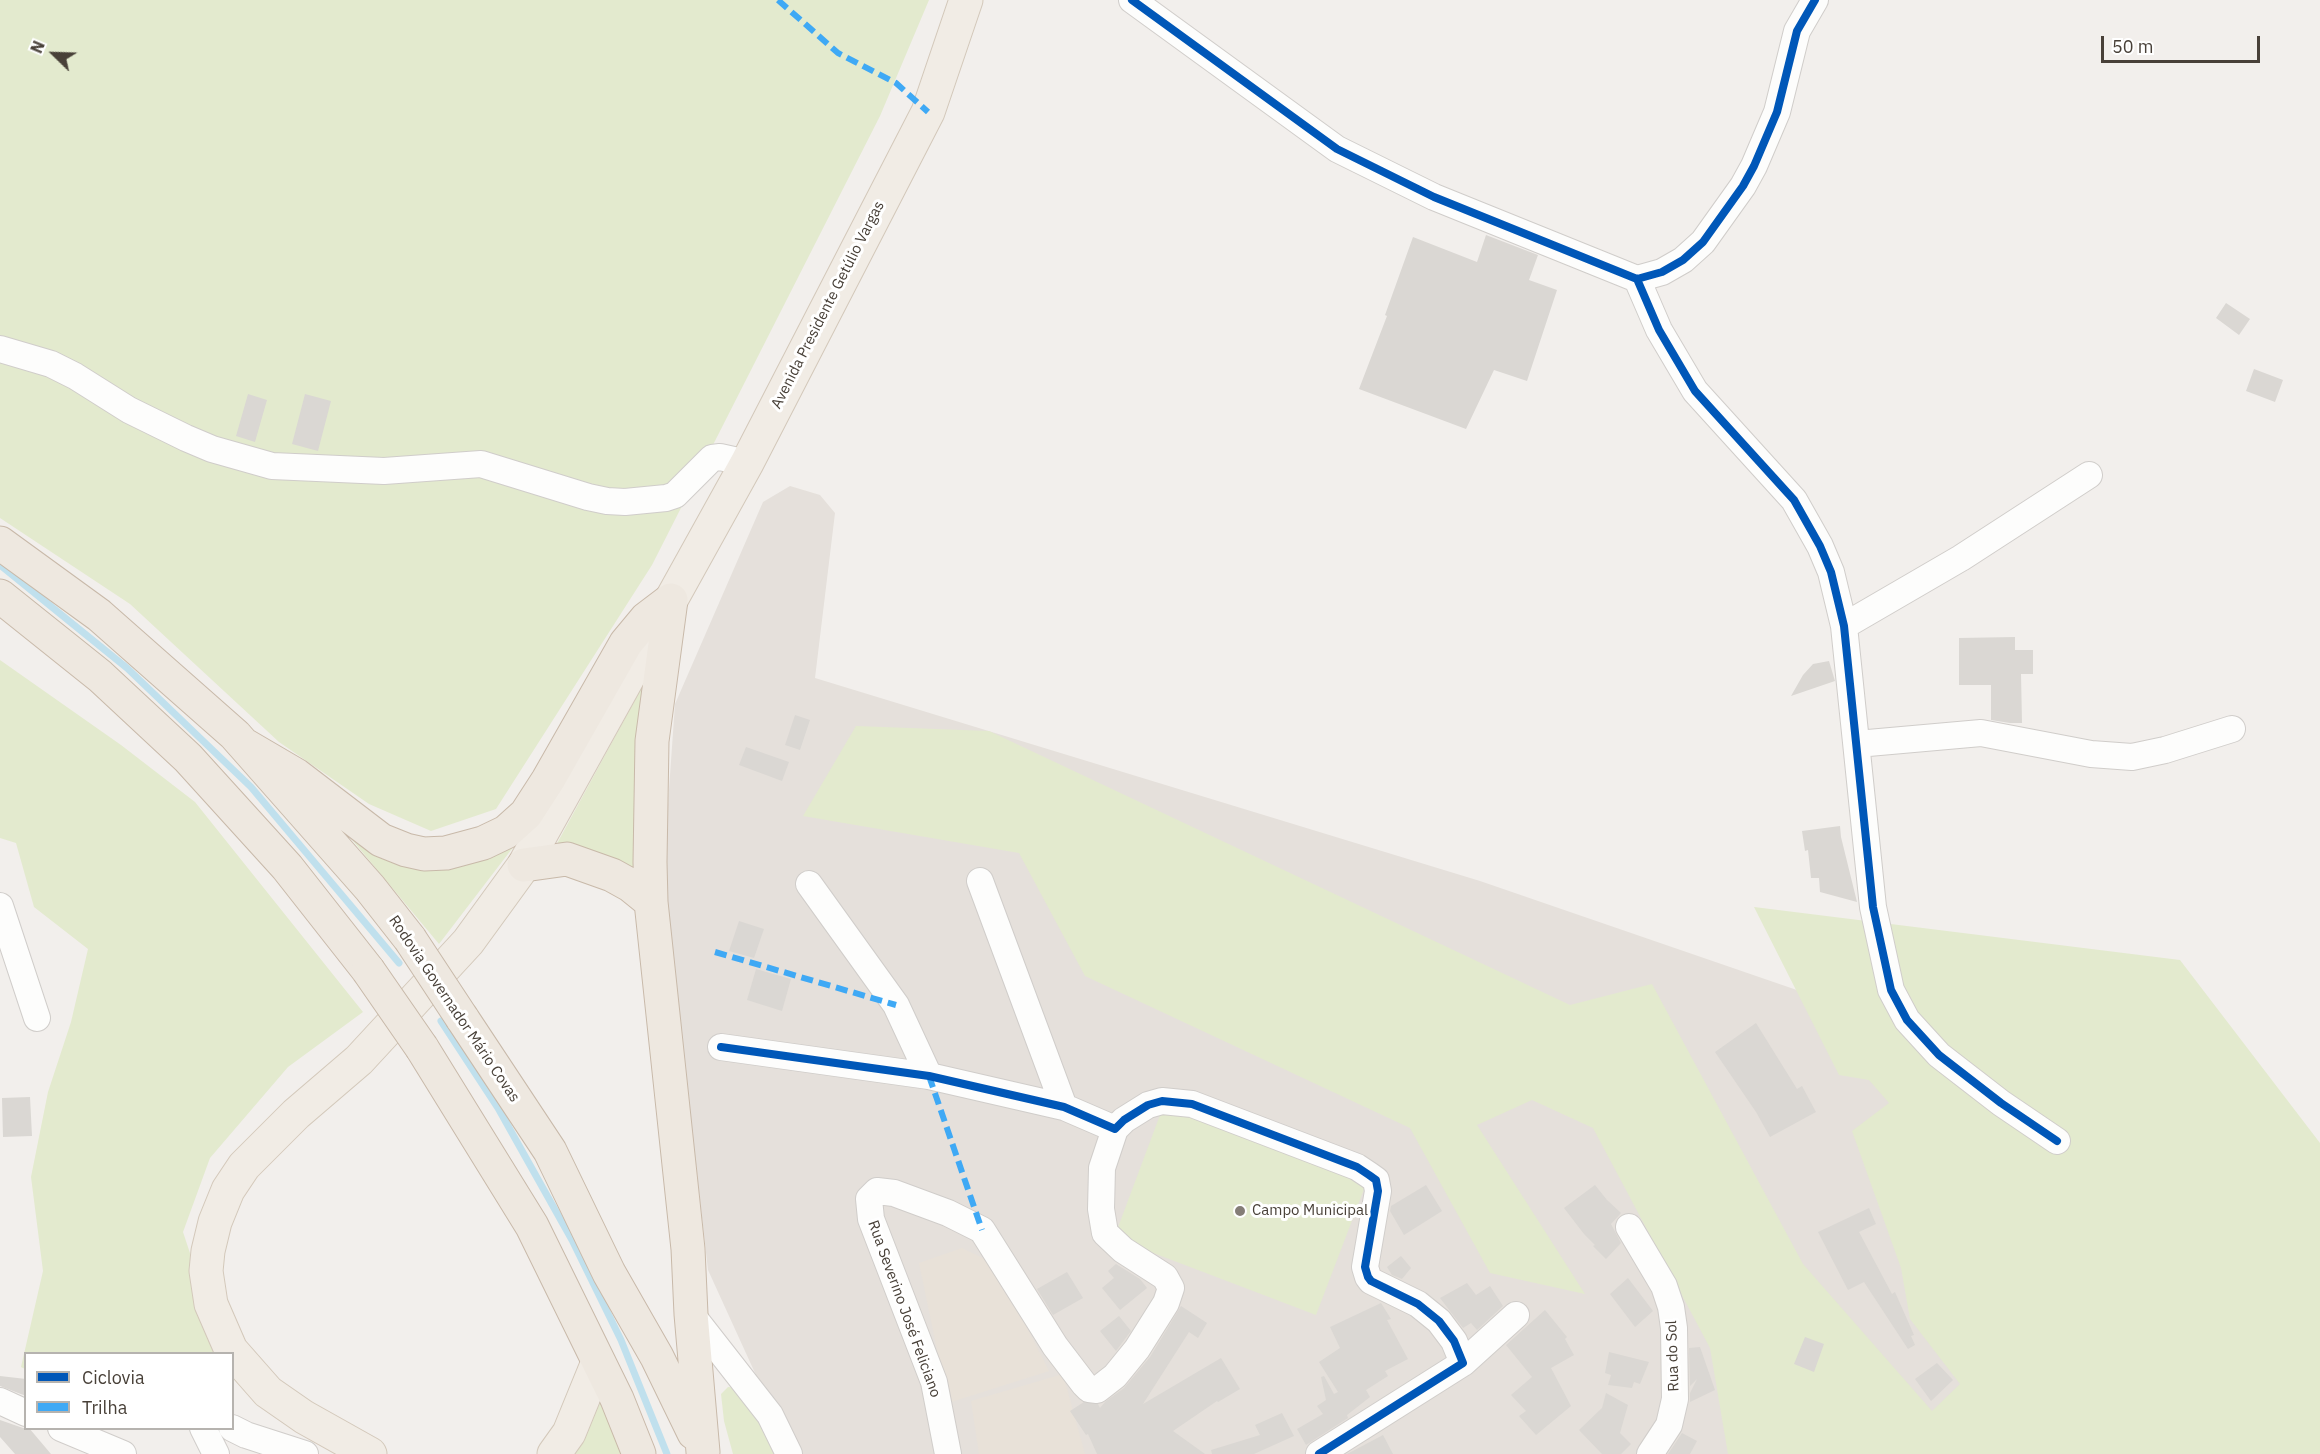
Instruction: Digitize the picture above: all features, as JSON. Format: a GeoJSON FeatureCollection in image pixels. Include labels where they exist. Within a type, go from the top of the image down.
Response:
{"type":"FeatureCollection","features":[{"type":"Feature","properties":{"kind":"highway","name":"Rodovia Governador Mário Covas"},"geometry":{"type":"LineString","coordinates":[[0,543],[99,615],[175,680],[243,744],[370,888],[410,939],[550,1151],[609,1273],[657,1357],[703,1453]]}},
{"type":"Feature","properties":{"kind":"highway"},"geometry":{"type":"LineString","coordinates":[[0,596],[100,676],[188,758],[286,867],[368,969],[422,1048],[532,1226],[617,1399],[639,1454]]}},
{"type":"Feature","properties":{"kind":"highway"},"geometry":{"type":"LineString","coordinates":[[243,744],[296,775],[381,840],[424,854],[446,853],[483,843],[506,832],[526,814],[548,780],[626,643],[646,620],[671,600]]}},
{"type":"Feature","properties":{"kind":"highway"},"geometry":{"type":"LineString","coordinates":[[671,600],[651,741],[649,816],[651,902],[688,1249],[703,1453]]}},
{"type":"Feature","properties":{"kind":"highway"},"geometry":{"type":"LineString","coordinates":[[524,865],[567,860],[612,875],[630,885],[651,902]]}},
{"type":"Feature","properties":{"kind":"main road","name":"Avenida Presidente Getúlio Vargas"},"geometry":{"type":"LineString","coordinates":[[233,1352],[210,1304],[208,1282],[208,1251],[215,1222],[228,1191],[244,1166],[296,1114],[359,1060],[468,942],[524,865],[747,463],[928,112],[966,0]]}},
{"type":"Feature","properties":{"kind":"main road","name":"Avenida Presidente Getúlio Vargas"},"geometry":{"type":"LineString","coordinates":[[234,1354],[267,1392],[304,1417],[366,1453]]}},
{"type":"Feature","properties":{"kind":"main road"},"geometry":{"type":"LineString","coordinates":[[554,1454],[569,1433],[598,1362]]}},
{"type":"Feature","properties":{"kind":"street"},"geometry":{"type":"LineString","coordinates":[[1132,0],[1337,149],[1434,196],[1637,279],[1662,272],[1690,254],[1703,242],[1743,186],[1777,112],[1797,31],[1815,0]]}},
{"type":"Feature","properties":{"kind":"street"},"geometry":{"type":"LineString","coordinates":[[1637,279],[1659,330],[1695,391],[1794,500],[1820,546],[1831,572],[1844,626],[1873,907],[1891,990],[1907,1020],[1939,1055],[2001,1103],[2057,1141]]}},
{"type":"Feature","properties":{"kind":"street"},"geometry":{"type":"LineString","coordinates":[[0,349],[51,364],[75,376],[129,410],[186,438],[212,449],[272,466],[384,471],[481,464],[588,497],[624,502],[675,495],[712,458],[720,457],[747,463]]}},
{"type":"Feature","properties":{"kind":"street"},"geometry":{"type":"LineString","coordinates":[[1844,626],[1961,558],[2089,475]]}},
{"type":"Feature","properties":{"kind":"street"},"geometry":{"type":"LineString","coordinates":[[1857,744],[1981,733],[2091,754],[2132,757],[2165,750],[2232,729]]}},
{"type":"Feature","properties":{"kind":"street"},"geometry":{"type":"LineString","coordinates":[[980,881],[1064,1107]]}},
{"type":"Feature","properties":{"kind":"street"},"geometry":{"type":"LineString","coordinates":[[809,884],[896,1005],[929,1076]]}},
{"type":"Feature","properties":{"kind":"street"},"geometry":{"type":"LineString","coordinates":[[0,906],[37,1018]]}},
{"type":"Feature","properties":{"kind":"street"},"geometry":{"type":"LineString","coordinates":[[721,1047],[929,1076],[1064,1107],[1114,1129],[1148,1105],[1162,1101],[1192,1104],[1347,1163],[1376,1180],[1378,1191],[1365,1267],[1368,1277],[1371,1281],[1418,1304],[1440,1321],[1454,1341],[1464,1363]]}},
{"type":"Feature","properties":{"kind":"street","name":"Rua Severino José Feliciano"},"geometry":{"type":"LineString","coordinates":[[948,1454],[934,1382],[871,1219],[868,1209],[870,1199],[877,1191],[894,1193],[948,1213],[982,1230],[1055,1346],[1084,1384],[1089,1389],[1097,1390],[1115,1376],[1137,1349],[1166,1303],[1171,1288],[1165,1277],[1123,1250],[1105,1233],[1101,1209],[1102,1168],[1114,1129]]}},
{"type":"Feature","properties":{"kind":"street","name":"Rua do Sol"},"geometry":{"type":"LineString","coordinates":[[1629,1227],[1664,1286],[1671,1307],[1674,1328],[1675,1399],[1669,1425],[1650,1454]]}},
{"type":"Feature","properties":{"kind":"street"},"geometry":{"type":"LineString","coordinates":[[691,1314],[770,1415],[789,1454]]}},
{"type":"Feature","properties":{"kind":"street"},"geometry":{"type":"LineString","coordinates":[[1319,1454],[1464,1363],[1516,1315]]}},
{"type":"Feature","properties":{"kind":"street"},"geometry":{"type":"LineString","coordinates":[[0,1401],[24,1412]]}},
{"type":"Feature","properties":{"kind":"street"},"geometry":{"type":"LineString","coordinates":[[234,1429],[305,1454]]}},
{"type":"Feature","properties":{"kind":"street"},"geometry":{"type":"LineString","coordinates":[[63,1430],[83,1448],[123,1454]]}},
{"type":"Feature","properties":{"kind":"street"},"geometry":{"type":"LineString","coordinates":[[204,1430],[216,1454]]}},
{"type":"Feature","properties":{"kind":"shaded area"},"geometry":{"type":"Polygon","coordinates":[[[790,486],[820,495],[835,513],[815,678],[1480,881],[2320,1170],[2320,1454],[792,1454],[708,1270],[663,875],[675,704],[763,502],[790,486]]]}},
{"type":"Feature","properties":{"kind":"shaded area"},"geometry":{"type":"Polygon","coordinates":[[[962,1248],[995,1264],[1049,1371],[948,1403],[919,1263],[962,1248]]]}},
{"type":"Feature","properties":{"kind":"shaded area"},"geometry":{"type":"Polygon","coordinates":[[[1063,1374],[1085,1454],[979,1454],[971,1401],[1063,1374]]]}},
{"type":"Feature","properties":{"kind":"green space"},"geometry":{"type":"Polygon","coordinates":[[[0,0],[929,0],[880,116],[652,565],[496,809],[431,831],[369,804],[279,742],[130,604],[0,518],[0,0]]]}},
{"type":"Feature","properties":{"kind":"green space"},"geometry":{"type":"Polygon","coordinates":[[[0,660],[121,745],[195,802],[363,1012],[288,1067],[210,1158],[183,1232],[223,1352],[24,1352],[43,1271],[31,1177],[48,1092],[71,1022],[88,949],[34,907],[16,843],[0,838],[0,660]]]}},
{"type":"Feature","properties":{"kind":"green space"},"geometry":{"type":"Polygon","coordinates":[[[648,676],[634,776],[634,874],[554,849],[648,676]]]}},
{"type":"Feature","properties":{"kind":"green space"},"geometry":{"type":"Polygon","coordinates":[[[856,726],[989,731],[1570,1005],[1652,984],[1803,1264],[1932,1411],[1960,1384],[1910,1319],[1901,1268],[1852,1131],[1889,1103],[1869,1080],[1839,1075],[1754,907],[2180,960],[2320,1143],[2320,1454],[1728,1454],[1710,1348],[1593,1128],[1532,1100],[1477,1125],[1585,1294],[1490,1273],[1410,1128],[1085,976],[1019,853],[803,816],[856,726]]]}},
{"type":"Feature","properties":{"kind":"green space"},"geometry":{"type":"Polygon","coordinates":[[[328,811],[384,850],[534,820],[439,944],[328,811]]]}},
{"type":"Feature","properties":{"kind":"green space","name":"Campo Municipal"},"geometry":{"type":"Polygon","coordinates":[[[1163,1107],[1366,1184],[1316,1315],[1114,1238],[1163,1107]]]}},
{"type":"Feature","properties":{"kind":"green space"},"geometry":{"type":"Polygon","coordinates":[[[598,1386],[624,1454],[569,1454],[598,1386]]]}},
{"type":"Feature","properties":{"kind":"green space"},"geometry":{"type":"Polygon","coordinates":[[[728,1387],[738,1388],[780,1454],[733,1454],[724,1421],[721,1394],[728,1387]]]}},
{"type":"Feature","properties":{"kind":"building"},"geometry":{"type":"Polygon","coordinates":[[[1486,235],[1538,255],[1529,280],[1557,290],[1527,381],[1494,370],[1466,429],[1359,389],[1387,316],[1385,315],[1413,237],[1477,262],[1486,235]]]}},
{"type":"Feature","properties":{"kind":"building"},"geometry":{"type":"Polygon","coordinates":[[[2226,303],[2250,319],[2239,335],[2216,318],[2226,303]]]}},
{"type":"Feature","properties":{"kind":"building"},"geometry":{"type":"Polygon","coordinates":[[[2254,369],[2283,380],[2275,402],[2246,391],[2254,369]]]}},
{"type":"Feature","properties":{"kind":"building"},"geometry":{"type":"Polygon","coordinates":[[[248,394],[267,400],[255,442],[236,436],[248,394]]]}},
{"type":"Feature","properties":{"kind":"building"},"geometry":{"type":"Polygon","coordinates":[[[305,394],[331,401],[318,451],[292,444],[305,394]]]}},
{"type":"Feature","properties":{"kind":"building"},"geometry":{"type":"Polygon","coordinates":[[[2015,637],[2015,650],[2033,650],[2033,674],[2021,674],[2022,723],[1991,720],[1991,685],[1959,685],[1959,638],[2015,637]]]}},
{"type":"Feature","properties":{"kind":"building"},"geometry":{"type":"Polygon","coordinates":[[[1829,661],[1835,681],[1791,696],[1803,675],[1813,664],[1829,661]]]}},
{"type":"Feature","properties":{"kind":"building"},"geometry":{"type":"Polygon","coordinates":[[[795,715],[810,720],[800,750],[785,745],[795,715]]]}},
{"type":"Feature","properties":{"kind":"building"},"geometry":{"type":"Polygon","coordinates":[[[746,747],[789,762],[782,781],[739,765],[746,747]]]}},
{"type":"Feature","properties":{"kind":"building"},"geometry":{"type":"Polygon","coordinates":[[[1840,826],[1857,902],[1820,892],[1819,878],[1811,878],[1808,850],[1805,851],[1802,831],[1840,826]]]}},
{"type":"Feature","properties":{"kind":"building"},"geometry":{"type":"Polygon","coordinates":[[[739,921],[764,929],[754,958],[729,951],[739,921]]]}},
{"type":"Feature","properties":{"kind":"building"},"geometry":{"type":"Polygon","coordinates":[[[756,969],[791,979],[782,1011],[747,1000],[756,969]]]}},
{"type":"Feature","properties":{"kind":"building"},"geometry":{"type":"Polygon","coordinates":[[[1756,1023],[1797,1089],[1802,1086],[1816,1112],[1770,1137],[1756,1112],[1715,1052],[1756,1023]]]}},
{"type":"Feature","properties":{"kind":"building"},"geometry":{"type":"Polygon","coordinates":[[[30,1097],[32,1136],[3,1137],[2,1098],[30,1097]]]}},
{"type":"Feature","properties":{"kind":"building"},"geometry":{"type":"Polygon","coordinates":[[[1426,1185],[1442,1211],[1404,1235],[1390,1211],[1391,1206],[1426,1185]]]}},
{"type":"Feature","properties":{"kind":"building"},"geometry":{"type":"Polygon","coordinates":[[[1595,1185],[1621,1213],[1611,1224],[1621,1243],[1606,1259],[1564,1208],[1595,1185]]]}},
{"type":"Feature","properties":{"kind":"building"},"geometry":{"type":"Polygon","coordinates":[[[1869,1208],[1876,1224],[1859,1232],[1892,1294],[1895,1292],[1914,1335],[1911,1336],[1915,1345],[1908,1349],[1864,1282],[1848,1290],[1818,1232],[1869,1208]]]}},
{"type":"Feature","properties":{"kind":"building"},"geometry":{"type":"Polygon","coordinates":[[[1401,1256],[1411,1268],[1402,1279],[1392,1275],[1387,1267],[1401,1256]]]}},
{"type":"Feature","properties":{"kind":"building"},"geometry":{"type":"Polygon","coordinates":[[[1116,1264],[1140,1279],[1147,1288],[1120,1310],[1102,1288],[1114,1278],[1108,1271],[1116,1264]]]}},
{"type":"Feature","properties":{"kind":"building"},"geometry":{"type":"Polygon","coordinates":[[[1067,1272],[1083,1298],[1053,1315],[1037,1289],[1067,1272]]]}},
{"type":"Feature","properties":{"kind":"building"},"geometry":{"type":"Polygon","coordinates":[[[1628,1278],[1653,1311],[1635,1327],[1610,1294],[1628,1278]]]}},
{"type":"Feature","properties":{"kind":"building"},"geometry":{"type":"Polygon","coordinates":[[[1467,1283],[1476,1295],[1490,1286],[1503,1306],[1477,1330],[1471,1323],[1463,1328],[1440,1298],[1467,1283]]]}},
{"type":"Feature","properties":{"kind":"building"},"geometry":{"type":"Polygon","coordinates":[[[1381,1303],[1391,1319],[1387,1320],[1408,1359],[1385,1371],[1388,1376],[1366,1390],[1370,1397],[1347,1415],[1348,1418],[1306,1445],[1297,1429],[1323,1414],[1317,1406],[1326,1400],[1321,1377],[1324,1376],[1334,1394],[1338,1392],[1319,1362],[1340,1348],[1330,1327],[1381,1303]]]}},
{"type":"Feature","properties":{"kind":"building"},"geometry":{"type":"Polygon","coordinates":[[[1181,1306],[1207,1323],[1198,1338],[1189,1332],[1143,1404],[1221,1358],[1240,1389],[1217,1401],[1173,1431],[1205,1454],[1097,1454],[1088,1434],[1086,1435],[1070,1411],[1084,1402],[1098,1404],[1100,1408],[1124,1388],[1150,1357],[1181,1306]]]}},
{"type":"Feature","properties":{"kind":"building"},"geometry":{"type":"Polygon","coordinates":[[[1545,1310],[1567,1337],[1565,1339],[1574,1355],[1551,1368],[1571,1406],[1536,1435],[1519,1416],[1526,1411],[1511,1395],[1532,1377],[1506,1345],[1545,1310]]]}},
{"type":"Feature","properties":{"kind":"building"},"geometry":{"type":"Polygon","coordinates":[[[1119,1316],[1131,1331],[1116,1351],[1100,1331],[1119,1316]]]}},
{"type":"Feature","properties":{"kind":"building"},"geometry":{"type":"Polygon","coordinates":[[[1805,1337],[1824,1344],[1814,1372],[1794,1364],[1805,1337]]]}},
{"type":"Feature","properties":{"kind":"building"},"geometry":{"type":"Polygon","coordinates":[[[1700,1347],[1715,1390],[1690,1402],[1690,1393],[1697,1379],[1690,1386],[1689,1348],[1700,1347]]]}},
{"type":"Feature","properties":{"kind":"building"},"geometry":{"type":"Polygon","coordinates":[[[1609,1352],[1649,1362],[1640,1384],[1634,1382],[1632,1388],[1608,1385],[1611,1375],[1605,1373],[1609,1352]]]}},
{"type":"Feature","properties":{"kind":"building"},"geometry":{"type":"Polygon","coordinates":[[[1937,1363],[1953,1380],[1931,1401],[1915,1379],[1937,1363]]]}},
{"type":"Feature","properties":{"kind":"building"},"geometry":{"type":"Polygon","coordinates":[[[0,1376],[24,1379],[24,1395],[0,1386],[0,1376]]]}},
{"type":"Feature","properties":{"kind":"building"},"geometry":{"type":"Polygon","coordinates":[[[1606,1393],[1628,1405],[1620,1433],[1631,1444],[1621,1454],[1602,1454],[1579,1430],[1602,1408],[1606,1393]]]}},
{"type":"Feature","properties":{"kind":"building"},"geometry":{"type":"Polygon","coordinates":[[[1282,1413],[1294,1436],[1254,1454],[1212,1454],[1211,1450],[1260,1435],[1255,1425],[1282,1413]]]}},
{"type":"Feature","properties":{"kind":"building"},"geometry":{"type":"Polygon","coordinates":[[[0,1420],[24,1428],[24,1430],[31,1430],[51,1454],[15,1454],[0,1437],[0,1420]]]}},
{"type":"Feature","properties":{"kind":"building"},"geometry":{"type":"Polygon","coordinates":[[[1682,1433],[1697,1441],[1690,1454],[1668,1454],[1682,1433]]]}},
{"type":"Feature","properties":{"kind":"building"},"geometry":{"type":"Polygon","coordinates":[[[1383,1435],[1393,1454],[1347,1454],[1349,1453],[1383,1435]]]}},
{"type":"Feature","properties":{"kind":"waterway"},"geometry":{"type":"LineString","coordinates":[[0,565],[127,668],[251,787],[399,963]]}},
{"type":"Feature","properties":{"kind":"waterway"},"geometry":{"type":"LineString","coordinates":[[441,1021],[498,1108],[572,1240],[621,1340],[667,1454]]}},
{"type":"Feature","properties":{"kind":"marked path"},"geometry":{"type":"LineString","coordinates":[[778,0],[838,53],[896,83],[928,112]]}},
{"type":"Feature","properties":{"kind":"marked path"},"geometry":{"type":"LineString","coordinates":[[715,952],[896,1005]]}},
{"type":"Feature","properties":{"kind":"marked path"},"geometry":{"type":"LineString","coordinates":[[929,1076],[982,1230]]}},
{"type":"Feature","properties":{"kind":"cycle path"},"geometry":{"type":"LineString","coordinates":[[1132,0],[1337,149],[1434,197],[1637,279],[1662,272],[1683,260],[1703,242],[1743,186],[1777,112],[1797,31],[1815,0]]}},
{"type":"Feature","properties":{"kind":"cycle path"},"geometry":{"type":"LineString","coordinates":[[1637,279],[1659,330],[1695,391],[1794,500],[1820,546],[1831,572],[1844,626],[1873,907],[1891,990],[1907,1020],[1939,1055],[2001,1103],[2057,1141]]}},
{"type":"Feature","properties":{"kind":"cycle path"},"geometry":{"type":"LineString","coordinates":[[721,1047],[929,1076],[1064,1107],[1115,1129],[1124,1120],[1148,1105],[1162,1101],[1192,1104],[1357,1167],[1369,1175],[1376,1180],[1378,1191],[1365,1267],[1368,1277],[1371,1281],[1418,1304],[1439,1321],[1454,1341],[1463,1363],[1319,1454]]}},
{"type":"Feature","properties":{"kind":"place","name":"Campo Municipal"},"geometry":{"type":"Point","coordinates":[1240,1211]}}]}
